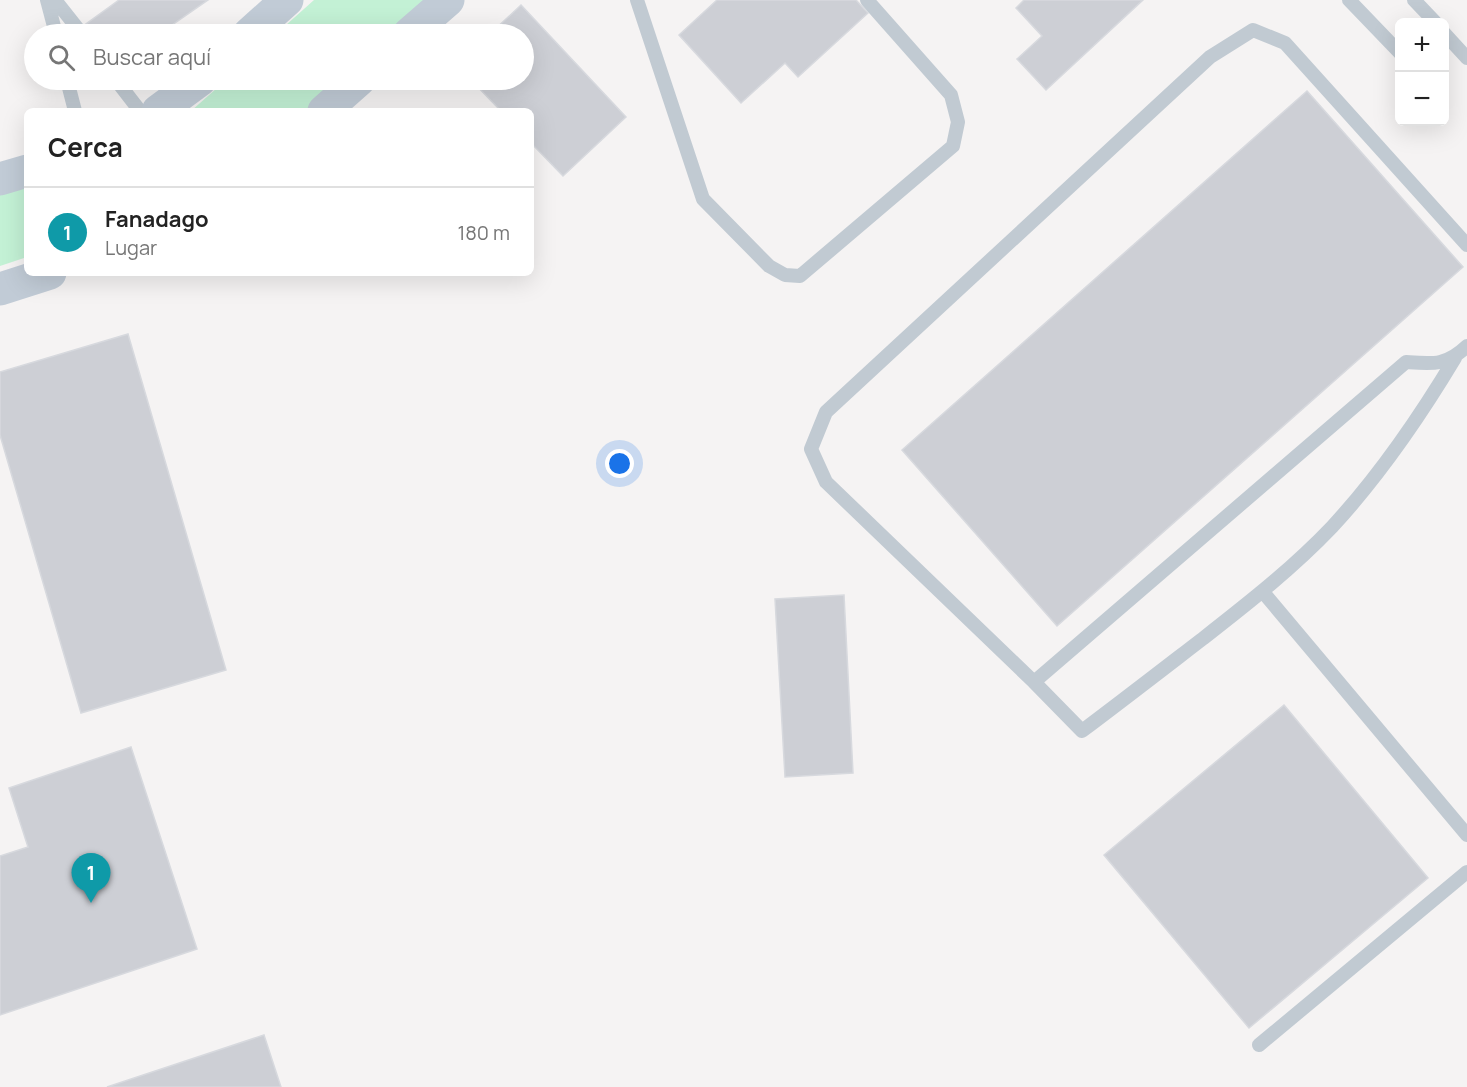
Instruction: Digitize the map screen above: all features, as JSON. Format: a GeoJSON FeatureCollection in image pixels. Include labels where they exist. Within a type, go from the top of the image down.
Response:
{"type":"FeatureCollection","features":[{"type":"Feature","properties":{"kind":"street"},"geometry":{"type":"LineString","coordinates":[[260,24],[287,0]]}},
{"type":"Feature","properties":{"kind":"street"},"geometry":{"type":"LineString","coordinates":[[420,24],[448,0]]}},
{"type":"Feature","properties":{"kind":"street"},"geometry":{"type":"LineString","coordinates":[[162,108],[186,90]]}},
{"type":"Feature","properties":{"kind":"street"},"geometry":{"type":"LineString","coordinates":[[327,108],[348,90]]}},
{"type":"Feature","properties":{"kind":"street"},"geometry":{"type":"LineString","coordinates":[[0,179],[24,172]]}},
{"type":"Feature","properties":{"kind":"street"},"geometry":{"type":"LineString","coordinates":[[0,289],[41,276]]}},
{"type":"Feature","properties":{"kind":"lane"},"geometry":{"type":"LineString","coordinates":[[47,0],[53,24]]}},
{"type":"Feature","properties":{"kind":"lane"},"geometry":{"type":"LineString","coordinates":[[55,0],[74,24]]}},
{"type":"Feature","properties":{"kind":"lane"},"geometry":{"type":"LineString","coordinates":[[637,0],[703,199],[769,266],[785,275],[800,276],[953,146],[958,122],[951,95],[867,0]]}},
{"type":"Feature","properties":{"kind":"lane"},"geometry":{"type":"LineString","coordinates":[[1349,0],[1395,48]]}},
{"type":"Feature","properties":{"kind":"lane"},"geometry":{"type":"LineString","coordinates":[[1414,0],[1431,18]]}},
{"type":"Feature","properties":{"kind":"lane"},"geometry":{"type":"LineString","coordinates":[[1467,245],[1285,43],[1253,30],[1210,57],[826,412],[811,449],[826,482],[1083,731],[1263,592],[1323,536],[1396,450],[1455,358],[1467,346]]}},
{"type":"Feature","properties":{"kind":"lane"},"geometry":{"type":"LineString","coordinates":[[1449,38],[1467,58]]}},
{"type":"Feature","properties":{"kind":"lane"},"geometry":{"type":"LineString","coordinates":[[1449,49],[1455,44]]}},
{"type":"Feature","properties":{"kind":"lane"},"geometry":{"type":"LineString","coordinates":[[70,90],[74,108]]}},
{"type":"Feature","properties":{"kind":"lane"},"geometry":{"type":"LineString","coordinates":[[124,90],[138,108]]}},
{"type":"Feature","properties":{"kind":"lane"},"geometry":{"type":"LineString","coordinates":[[1034,682],[1406,362],[1431,364],[1455,358]]}},
{"type":"Feature","properties":{"kind":"lane"},"geometry":{"type":"LineString","coordinates":[[1263,592],[1467,835]]}},
{"type":"Feature","properties":{"kind":"lane"},"geometry":{"type":"LineString","coordinates":[[1259,1045],[1467,872]]}},
{"type":"Feature","properties":{"kind":"green space"},"geometry":{"type":"Polygon","coordinates":[[[314,0],[429,0],[401,24],[287,24],[314,0]]]}},
{"type":"Feature","properties":{"kind":"green space"},"geometry":{"type":"Polygon","coordinates":[[[215,90],[329,90],[308,108],[194,108],[215,90]]]}},
{"type":"Feature","properties":{"kind":"green space"},"geometry":{"type":"Polygon","coordinates":[[[24,187],[24,258],[0,266],[0,195],[24,187]]]}},
{"type":"Feature","properties":{"kind":"building"},"geometry":{"type":"Polygon","coordinates":[[[119,0],[208,0],[173,24],[86,24],[119,0]]]}},
{"type":"Feature","properties":{"kind":"building"},"geometry":{"type":"Polygon","coordinates":[[[717,0],[856,0],[868,13],[798,77],[785,63],[741,103],[679,35],[717,0]]]}},
{"type":"Feature","properties":{"kind":"building"},"geometry":{"type":"Polygon","coordinates":[[[1024,0],[1143,0],[1046,90],[1017,59],[1042,36],[1016,8],[1024,0]]]}},
{"type":"Feature","properties":{"kind":"building"},"geometry":{"type":"Polygon","coordinates":[[[521,5],[626,117],[563,176],[534,146],[534,108],[498,108],[481,90],[534,90],[534,24],[501,24],[521,5]]]}},
{"type":"Feature","properties":{"kind":"building"},"geometry":{"type":"Polygon","coordinates":[[[1307,91],[1463,267],[1057,626],[902,450],[1307,91]]]}},
{"type":"Feature","properties":{"kind":"building"},"geometry":{"type":"Polygon","coordinates":[[[128,334],[226,670],[81,713],[0,435],[0,372],[128,334]]]}},
{"type":"Feature","properties":{"kind":"building"},"geometry":{"type":"Polygon","coordinates":[[[844,595],[853,773],[785,777],[775,599],[844,595]]]}},
{"type":"Feature","properties":{"kind":"building"},"geometry":{"type":"Polygon","coordinates":[[[1284,705],[1428,878],[1249,1028],[1104,855],[1284,705]]]}},
{"type":"Feature","properties":{"kind":"building"},"geometry":{"type":"Polygon","coordinates":[[[131,747],[197,949],[0,1015],[0,856],[28,847],[9,788],[131,747]]]}},
{"type":"Feature","properties":{"kind":"building"},"geometry":{"type":"Polygon","coordinates":[[[264,1035],[281,1087],[107,1087],[264,1035]]]}},
{"type":"Feature","properties":{"kind":"place","name":"Fanadago"},"geometry":{"type":"Point","coordinates":[91,903]}}]}
